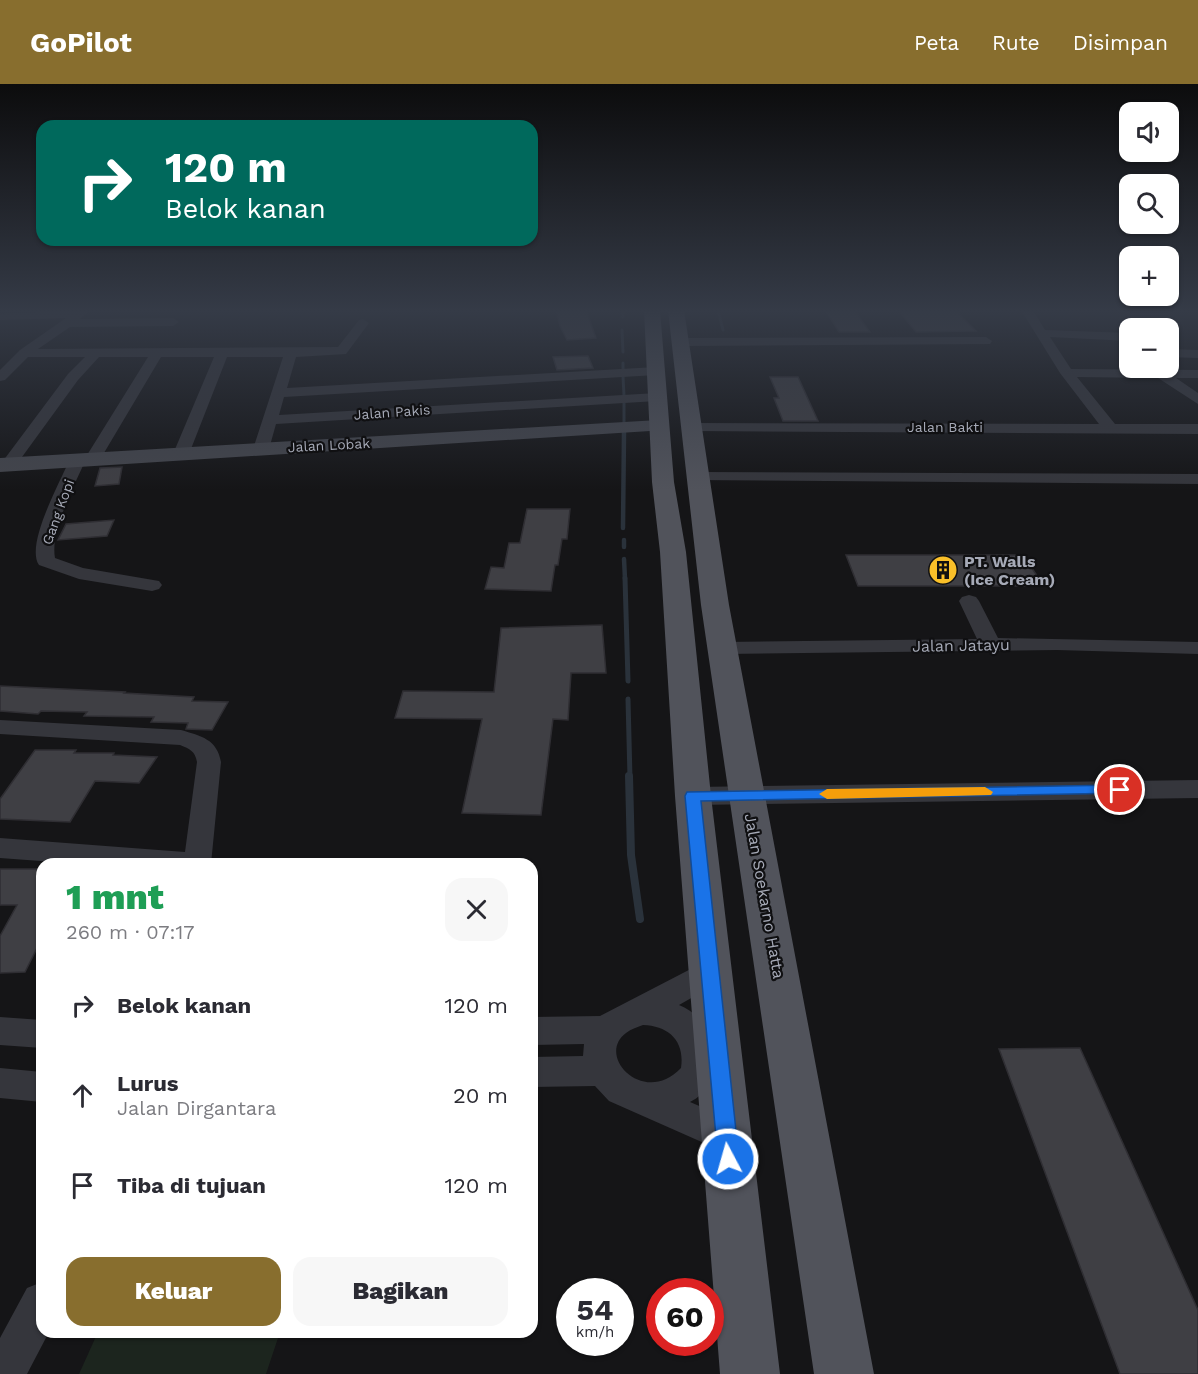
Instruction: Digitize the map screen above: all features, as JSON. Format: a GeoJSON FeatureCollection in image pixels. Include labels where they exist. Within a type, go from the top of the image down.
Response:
{"type":"FeatureCollection","features":[{"type":"Feature","properties":{"kind":"main road","name":"Jalan Soekarno Hatta"},"geometry":{"type":"LineString","coordinates":[[661,370],[666,405],[674,569],[693,796],[750,1374]]}},
{"type":"Feature","properties":{"kind":"main road","name":"Jalan Soekarno Hatta"},"geometry":{"type":"LineString","coordinates":[[672,370],[666,405],[697,477],[715,605],[844,1374]]}},
{"type":"Feature","properties":{"kind":"main road","name":"Jalan Lobak"},"geometry":{"type":"LineString","coordinates":[[4,465],[261,449],[666,405]]}},
{"type":"Feature","properties":{"kind":"street"},"geometry":{"type":"LineString","coordinates":[[4,465],[80,370]]}},
{"type":"Feature","properties":{"kind":"street"},"geometry":{"type":"LineString","coordinates":[[84,460],[145,370]]}},
{"type":"Feature","properties":{"kind":"street"},"geometry":{"type":"LineString","coordinates":[[181,454],[215,370]]}},
{"type":"Feature","properties":{"kind":"street"},"geometry":{"type":"LineString","coordinates":[[261,449],[272,420],[286,370]]}},
{"type":"Feature","properties":{"kind":"street"},"geometry":{"type":"LineString","coordinates":[[1067,373],[1119,374]]}},
{"type":"Feature","properties":{"kind":"street"},"geometry":{"type":"LineString","coordinates":[[1067,373],[1110,428]]}},
{"type":"Feature","properties":{"kind":"street"},"geometry":{"type":"LineString","coordinates":[[1179,375],[1198,374]]}},
{"type":"Feature","properties":{"kind":"street"},"geometry":{"type":"LineString","coordinates":[[1167,378],[1198,400]]}},
{"type":"Feature","properties":{"kind":"street"},"geometry":{"type":"LineString","coordinates":[[279,393],[666,405]]}},
{"type":"Feature","properties":{"kind":"street","name":"Jalan Pakis"},"geometry":{"type":"LineString","coordinates":[[272,420],[666,405]]}},
{"type":"Feature","properties":{"kind":"street","name":"Jalan Bakti"},"geometry":{"type":"LineString","coordinates":[[666,405],[1110,428],[1198,429]]}},
{"type":"Feature","properties":{"kind":"street","name":"Gang Kopi"},"geometry":{"type":"LineString","coordinates":[[84,460],[47,539],[44,552],[46,561],[79,573],[153,585]]}},
{"type":"Feature","properties":{"kind":"street"},"geometry":{"type":"LineString","coordinates":[[697,477],[1198,479]]}},
{"type":"Feature","properties":{"kind":"street"},"geometry":{"type":"LineString","coordinates":[[969,601],[990,644]]}},
{"type":"Feature","properties":{"kind":"street","name":"Jalan Jatayu"},"geometry":{"type":"LineString","coordinates":[[724,648],[990,644],[1198,648]]}},
{"type":"Feature","properties":{"kind":"street"},"geometry":{"type":"LineString","coordinates":[[0,727],[181,738],[198,743],[207,751],[209,762],[198,858]]}},
{"type":"Feature","properties":{"kind":"street"},"geometry":{"type":"LineString","coordinates":[[693,796],[1198,789]]}},
{"type":"Feature","properties":{"kind":"street"},"geometry":{"type":"LineString","coordinates":[[0,848],[123,858]]}},
{"type":"Feature","properties":{"kind":"street"},"geometry":{"type":"LineString","coordinates":[[710,972],[640,1011],[615,1021],[606,1030],[598,1050],[602,1071],[618,1089],[726,1135]]}},
{"type":"Feature","properties":{"kind":"street"},"geometry":{"type":"LineString","coordinates":[[640,1011],[670,1016],[683,1023],[693,1034],[699,1047],[700,1061],[696,1074],[687,1086],[674,1094],[658,1098],[642,1098]]}},
{"type":"Feature","properties":{"kind":"street"},"geometry":{"type":"LineString","coordinates":[[538,1031],[606,1030]]}},
{"type":"Feature","properties":{"kind":"street"},"geometry":{"type":"LineString","coordinates":[[0,1031],[36,1034]]}},
{"type":"Feature","properties":{"kind":"street"},"geometry":{"type":"LineString","coordinates":[[538,1072],[602,1071]]}},
{"type":"Feature","properties":{"kind":"street"},"geometry":{"type":"LineString","coordinates":[[0,1083],[36,1086]]}},
{"type":"Feature","properties":{"kind":"street"},"geometry":{"type":"LineString","coordinates":[[4,1374],[36,1314]]}},
{"type":"Feature","properties":{"kind":"shaded area"},"geometry":{"type":"Polygon","coordinates":[[[95,1338],[278,1338],[266,1374],[79,1374],[95,1338]]]}},
{"type":"Feature","properties":{"kind":"building"},"geometry":{"type":"Polygon","coordinates":[[[770,377],[798,377],[818,421],[783,421],[774,398],[779,398],[770,377]]]}},
{"type":"Feature","properties":{"kind":"building"},"geometry":{"type":"Polygon","coordinates":[[[122,467],[119,484],[95,486],[100,468],[122,467]]]}},
{"type":"Feature","properties":{"kind":"building"},"geometry":{"type":"Polygon","coordinates":[[[527,509],[570,509],[567,539],[562,539],[551,591],[485,589],[491,567],[504,568],[509,543],[520,543],[527,509]]]}},
{"type":"Feature","properties":{"kind":"building"},"geometry":{"type":"Polygon","coordinates":[[[114,520],[107,536],[58,540],[66,524],[114,520]]]}},
{"type":"Feature","properties":{"kind":"building","name":"PT. Walls (Ice Cream)"},"geometry":{"type":"Polygon","coordinates":[[[846,555],[1023,555],[1044,586],[858,586],[846,555]]]}},
{"type":"Feature","properties":{"kind":"building"},"geometry":{"type":"Polygon","coordinates":[[[602,625],[606,673],[571,673],[568,720],[553,719],[541,815],[462,813],[482,719],[395,718],[403,691],[494,692],[501,628],[602,625]]]}},
{"type":"Feature","properties":{"kind":"building"},"geometry":{"type":"Polygon","coordinates":[[[0,686],[125,692],[194,697],[192,701],[228,702],[212,730],[186,729],[188,723],[151,722],[154,717],[84,716],[87,712],[41,711],[38,714],[0,711],[0,686]]]}},
{"type":"Feature","properties":{"kind":"building"},"geometry":{"type":"Polygon","coordinates":[[[35,750],[76,750],[74,753],[114,753],[113,755],[157,757],[139,783],[95,781],[70,822],[0,819],[0,799],[35,750]]]}},
{"type":"Feature","properties":{"kind":"building"},"geometry":{"type":"Polygon","coordinates":[[[0,869],[36,869],[36,950],[25,972],[0,973],[0,936],[17,905],[0,905],[0,869]]]}},
{"type":"Feature","properties":{"kind":"building"},"geometry":{"type":"Polygon","coordinates":[[[1080,1048],[1198,1310],[1198,1374],[1120,1374],[999,1049],[1080,1048]]]}},
{"type":"Feature","properties":{"kind":"waterway"},"geometry":{"type":"LineString","coordinates":[[623,376],[624,396]]}},
{"type":"Feature","properties":{"kind":"waterway"},"geometry":{"type":"LineString","coordinates":[[624,403],[624,423]]}},
{"type":"Feature","properties":{"kind":"waterway"},"geometry":{"type":"LineString","coordinates":[[623,528],[624,432]]}},
{"type":"Feature","properties":{"kind":"waterway"},"geometry":{"type":"LineString","coordinates":[[624,540],[624,547]]}},
{"type":"Feature","properties":{"kind":"waterway"},"geometry":{"type":"LineString","coordinates":[[624,559],[625,579]]}},
{"type":"Feature","properties":{"kind":"waterway"},"geometry":{"type":"LineString","coordinates":[[625,578],[628,681]]}},
{"type":"Feature","properties":{"kind":"waterway"},"geometry":{"type":"LineString","coordinates":[[628,699],[630,778]]}},
{"type":"Feature","properties":{"kind":"waterway"},"geometry":{"type":"LineString","coordinates":[[629,776],[631,855],[640,919]]}},
{"type":"Feature","properties":{"kind":"slow traffic"},"geometry":{"type":"LineString","coordinates":[[827,794],[985,792]]}},
{"type":"Feature","properties":{"kind":"place","name":"PT. Walls (Ice Cream)"},"geometry":{"type":"Point","coordinates":[943,570]}},
{"type":"Feature","properties":{"kind":"route"},"geometry":{"type":"LineString","coordinates":[[728,1159],[693,796],[1120,790]]}}]}
